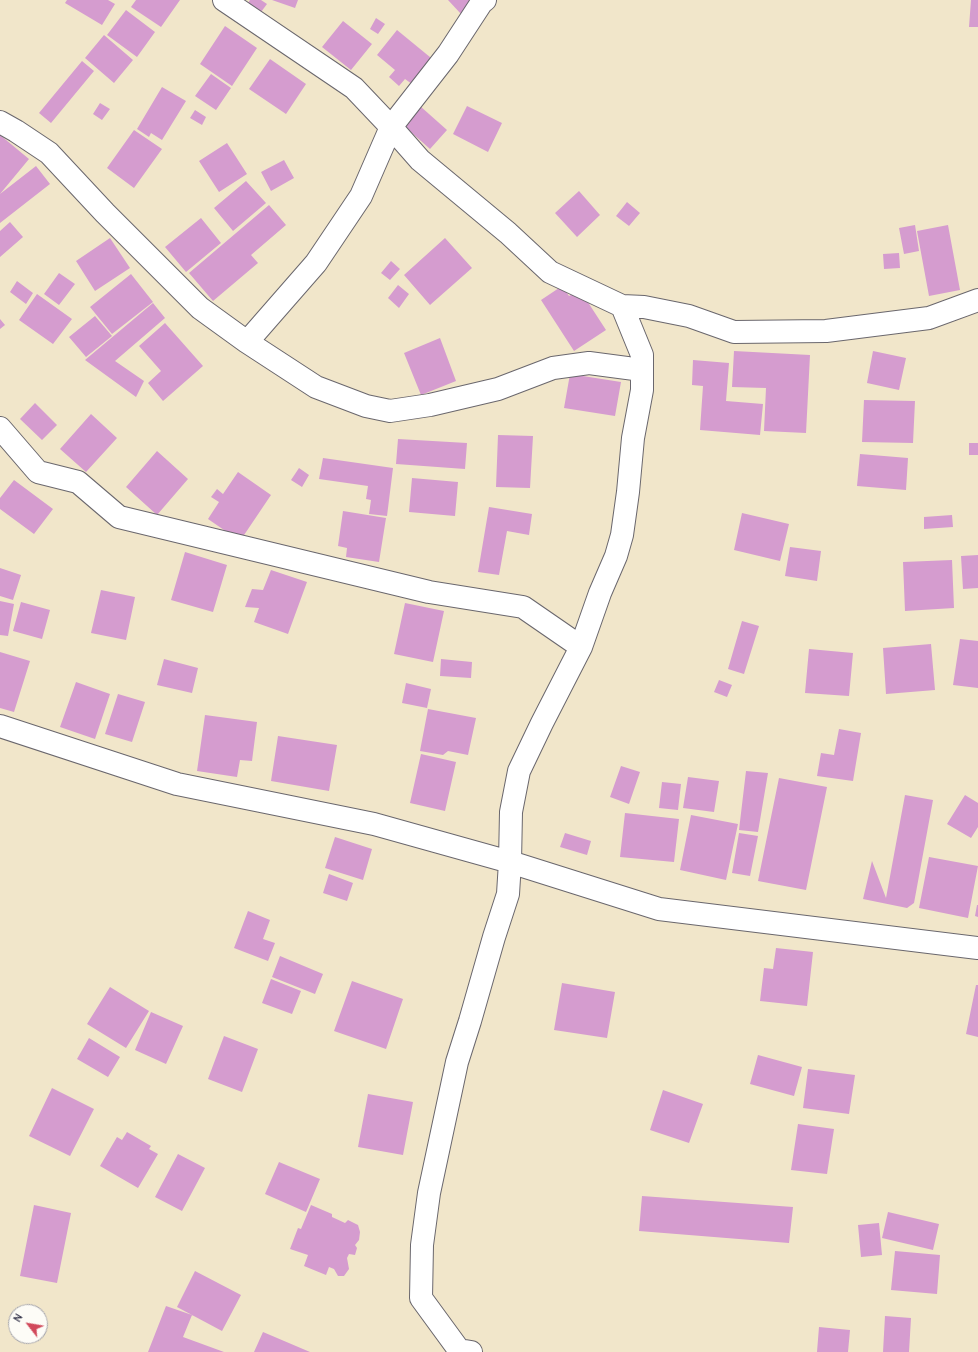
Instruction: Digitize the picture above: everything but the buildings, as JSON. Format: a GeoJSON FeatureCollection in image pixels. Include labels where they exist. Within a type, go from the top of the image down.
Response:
{"type":"FeatureCollection","features":[{"type":"Feature","properties":{"kind":"street"},"geometry":{"type":"LineString","coordinates":[[224,0],[354,88],[420,160],[508,233],[550,272],[622,306],[644,306],[689,316],[734,332],[826,331],[929,318],[978,300]]}},
{"type":"Feature","properties":{"kind":"street"},"geometry":{"type":"LineString","coordinates":[[247,342],[316,263],[361,196],[391,127],[448,54],[482,2],[485,0]]}},
{"type":"Feature","properties":{"kind":"street"},"geometry":{"type":"LineString","coordinates":[[0,122],[49,153],[105,213],[200,308],[247,342],[316,387],[366,406],[390,411],[430,405],[498,389],[553,368],[589,363],[642,370]]}},
{"type":"Feature","properties":{"kind":"street"},"geometry":{"type":"LineString","coordinates":[[463,1351],[421,1298],[422,1245],[429,1193],[457,1062],[508,894],[511,812],[519,771],[581,647],[600,593],[616,556],[622,535],[633,438],[642,390],[642,355],[622,306]]}},
{"type":"Feature","properties":{"kind":"street"},"geometry":{"type":"LineString","coordinates":[[0,428],[38,472],[78,482],[119,518],[429,592],[523,607],[581,647]]}},
{"type":"Feature","properties":{"kind":"street"},"geometry":{"type":"LineString","coordinates":[[0,726],[177,784],[374,824],[510,862],[659,909],[978,948]]}}]}
